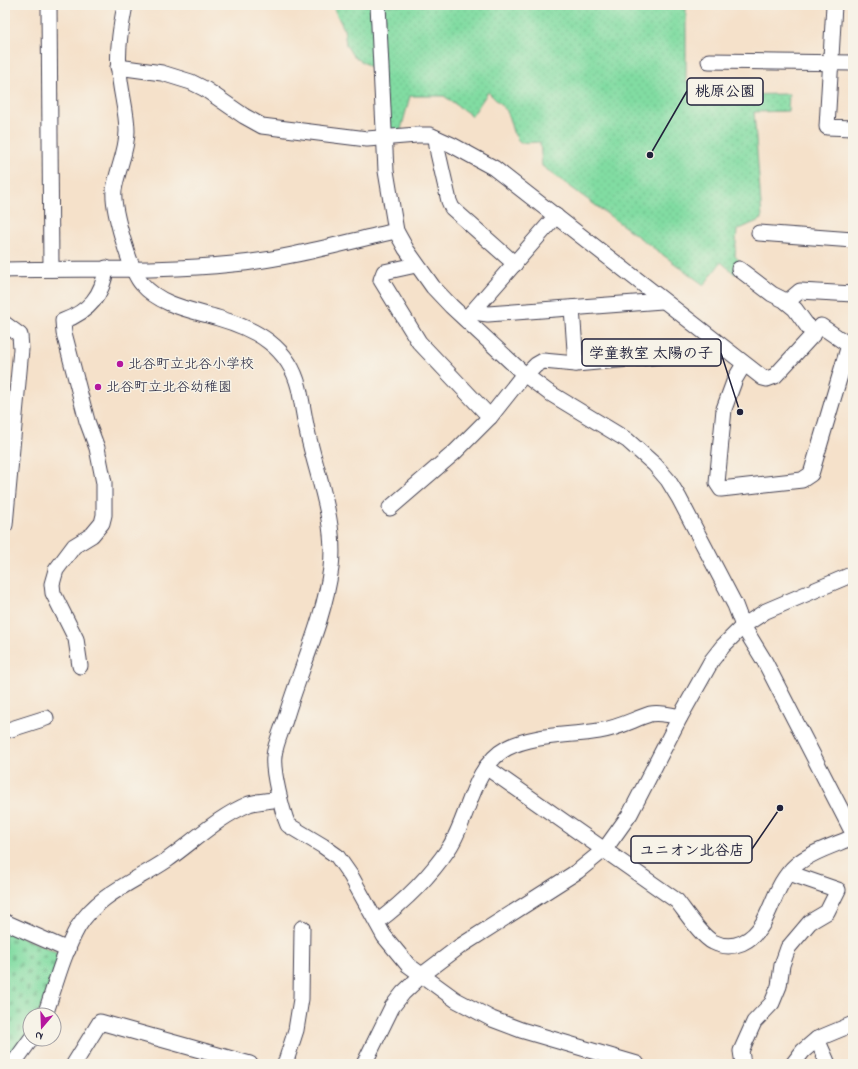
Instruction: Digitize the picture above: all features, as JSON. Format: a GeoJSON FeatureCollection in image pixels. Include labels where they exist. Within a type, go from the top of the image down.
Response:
{"type":"FeatureCollection","features":[{"type":"Feature","properties":{"kind":"street"},"geometry":{"type":"LineString","coordinates":[[49,5],[51,269]]}},
{"type":"Feature","properties":{"kind":"street"},"geometry":{"type":"LineString","coordinates":[[125,5],[118,48],[118,67],[127,127],[126,147],[114,193],[116,208],[133,268],[142,284],[160,299],[240,325],[281,350],[288,360],[299,388],[306,427],[330,518],[332,550],[331,568],[323,612],[292,696],[273,758],[279,799],[288,825],[337,856],[351,876],[384,936],[408,965],[461,1003],[492,1019],[528,1032],[637,1064]]}},
{"type":"Feature","properties":{"kind":"street"},"geometry":{"type":"LineString","coordinates":[[378,5],[383,138],[386,171],[396,231],[416,266],[433,287],[469,316],[525,375],[548,392],[628,440],[655,465],[679,498],[735,605],[743,626],[765,662],[853,833]]}},
{"type":"Feature","properties":{"kind":"street"},"geometry":{"type":"LineString","coordinates":[[834,5],[827,127],[853,128]]}},
{"type":"Feature","properties":{"kind":"street"},"geometry":{"type":"LineString","coordinates":[[709,62],[853,63]]}},
{"type":"Feature","properties":{"kind":"street"},"geometry":{"type":"LineString","coordinates":[[118,67],[162,73],[191,82],[205,89],[244,116],[262,126],[341,137],[383,138],[417,135],[436,138],[494,168],[662,301],[763,378],[771,378],[821,326],[851,346],[811,474],[802,480],[724,490],[719,488],[717,483],[724,409],[736,379],[744,364]]}},
{"type":"Feature","properties":{"kind":"street"},"geometry":{"type":"LineString","coordinates":[[436,138],[448,202],[452,208],[515,264]]}},
{"type":"Feature","properties":{"kind":"street"},"geometry":{"type":"LineString","coordinates":[[469,316],[556,216]]}},
{"type":"Feature","properties":{"kind":"street"},"geometry":{"type":"LineString","coordinates":[[5,270],[183,268],[234,264],[274,258],[396,231]]}},
{"type":"Feature","properties":{"kind":"street"},"geometry":{"type":"LineString","coordinates":[[759,233],[853,240]]}},
{"type":"Feature","properties":{"kind":"street"},"geometry":{"type":"LineString","coordinates":[[416,266],[384,272],[382,280],[419,342],[490,417]]}},
{"type":"Feature","properties":{"kind":"street"},"geometry":{"type":"LineString","coordinates":[[80,666],[76,639],[53,593],[52,584],[56,570],[74,546],[92,535],[102,523],[104,515],[104,483],[98,448],[87,421],[64,334],[63,321],[76,316],[89,307],[102,286],[106,268]]}},
{"type":"Feature","properties":{"kind":"street"},"geometry":{"type":"LineString","coordinates":[[739,269],[795,309],[813,334]]}},
{"type":"Feature","properties":{"kind":"street"},"geometry":{"type":"LineString","coordinates":[[787,302],[800,291],[853,294]]}},
{"type":"Feature","properties":{"kind":"street"},"geometry":{"type":"LineString","coordinates":[[469,316],[662,301]]}},
{"type":"Feature","properties":{"kind":"street"},"geometry":{"type":"LineString","coordinates":[[572,308],[576,364]]}},
{"type":"Feature","properties":{"kind":"street"},"geometry":{"type":"LineString","coordinates":[[5,324],[20,335],[21,349],[5,525]]}},
{"type":"Feature","properties":{"kind":"street"},"geometry":{"type":"LineString","coordinates":[[390,508],[455,452],[490,417],[525,375],[543,361],[576,364],[725,350]]}},
{"type":"Feature","properties":{"kind":"street"},"geometry":{"type":"LineString","coordinates":[[364,1064],[392,1007],[402,993],[422,975],[459,947],[578,871],[604,849],[630,814],[680,717],[712,660],[723,646],[743,626],[766,611],[853,574]]}},
{"type":"Feature","properties":{"kind":"street"},"geometry":{"type":"LineString","coordinates":[[377,922],[394,909],[409,894],[432,870],[449,848],[460,828],[475,788],[486,767],[506,749],[530,740],[615,728],[651,714],[680,717]]}},
{"type":"Feature","properties":{"kind":"street"},"geometry":{"type":"LineString","coordinates":[[5,731],[46,718]]}},
{"type":"Feature","properties":{"kind":"street"},"geometry":{"type":"LineString","coordinates":[[486,767],[677,901],[695,925],[712,942],[732,947],[751,939],[763,923],[781,883],[796,865],[853,837]]}},
{"type":"Feature","properties":{"kind":"street"},"geometry":{"type":"LineString","coordinates":[[48,1007],[68,950],[82,922],[90,911],[109,894],[167,860],[225,817],[251,804],[279,799]]}},
{"type":"Feature","properties":{"kind":"street"},"geometry":{"type":"LineString","coordinates":[[743,1064],[741,1051],[754,1022],[772,1003],[788,948],[810,922],[827,912],[838,890],[789,873]]}},
{"type":"Feature","properties":{"kind":"street"},"geometry":{"type":"LineString","coordinates":[[5,922],[68,950]]}},
{"type":"Feature","properties":{"kind":"street"},"geometry":{"type":"LineString","coordinates":[[285,1064],[296,1030],[300,1005],[302,928]]}},
{"type":"Feature","properties":{"kind":"street"},"geometry":{"type":"LineString","coordinates":[[74,1064],[100,1022],[250,1064]]}},
{"type":"Feature","properties":{"kind":"street"},"geometry":{"type":"LineString","coordinates":[[793,1064],[803,1051],[817,1039],[853,1024]]}},
{"type":"Feature","properties":{"kind":"street"},"geometry":{"type":"LineString","coordinates":[[817,1039],[828,1064]]}},
{"type":"Feature","properties":{"kind":"street"},"geometry":{"type":"LineString","coordinates":[[13,1064],[25,1047]]}},
{"type":"Feature","properties":{"kind":"green space"},"geometry":{"type":"Polygon","coordinates":[[[332,5],[686,5],[686,82],[733,95],[789,94],[788,111],[754,112],[762,219],[737,230],[735,256],[743,264],[735,274],[721,262],[704,285],[542,166],[540,142],[520,143],[513,132],[507,111],[488,92],[472,116],[444,96],[410,96],[399,137],[383,138],[380,73],[353,56],[346,45],[344,29],[332,5]]]}},
{"type":"Feature","properties":{"kind":"green space"},"geometry":{"type":"Polygon","coordinates":[[[5,930],[61,954],[41,1007],[22,1007],[22,1043],[7,1064],[5,1064],[5,930]]]}},
{"type":"Feature","properties":{"kind":"place","name":"桃原公園"},"geometry":{"type":"Point","coordinates":[650,155]}},
{"type":"Feature","properties":{"kind":"place","name":"北谷町立北谷小学校"},"geometry":{"type":"Point","coordinates":[120,364]}},
{"type":"Feature","properties":{"kind":"place","name":"北谷町立北谷幼稚園"},"geometry":{"type":"Point","coordinates":[98,387]}},
{"type":"Feature","properties":{"kind":"place","name":"学童教室 太陽の子"},"geometry":{"type":"Point","coordinates":[740,412]}},
{"type":"Feature","properties":{"kind":"place","name":"ユニオン北谷店"},"geometry":{"type":"Point","coordinates":[780,808]}}]}
